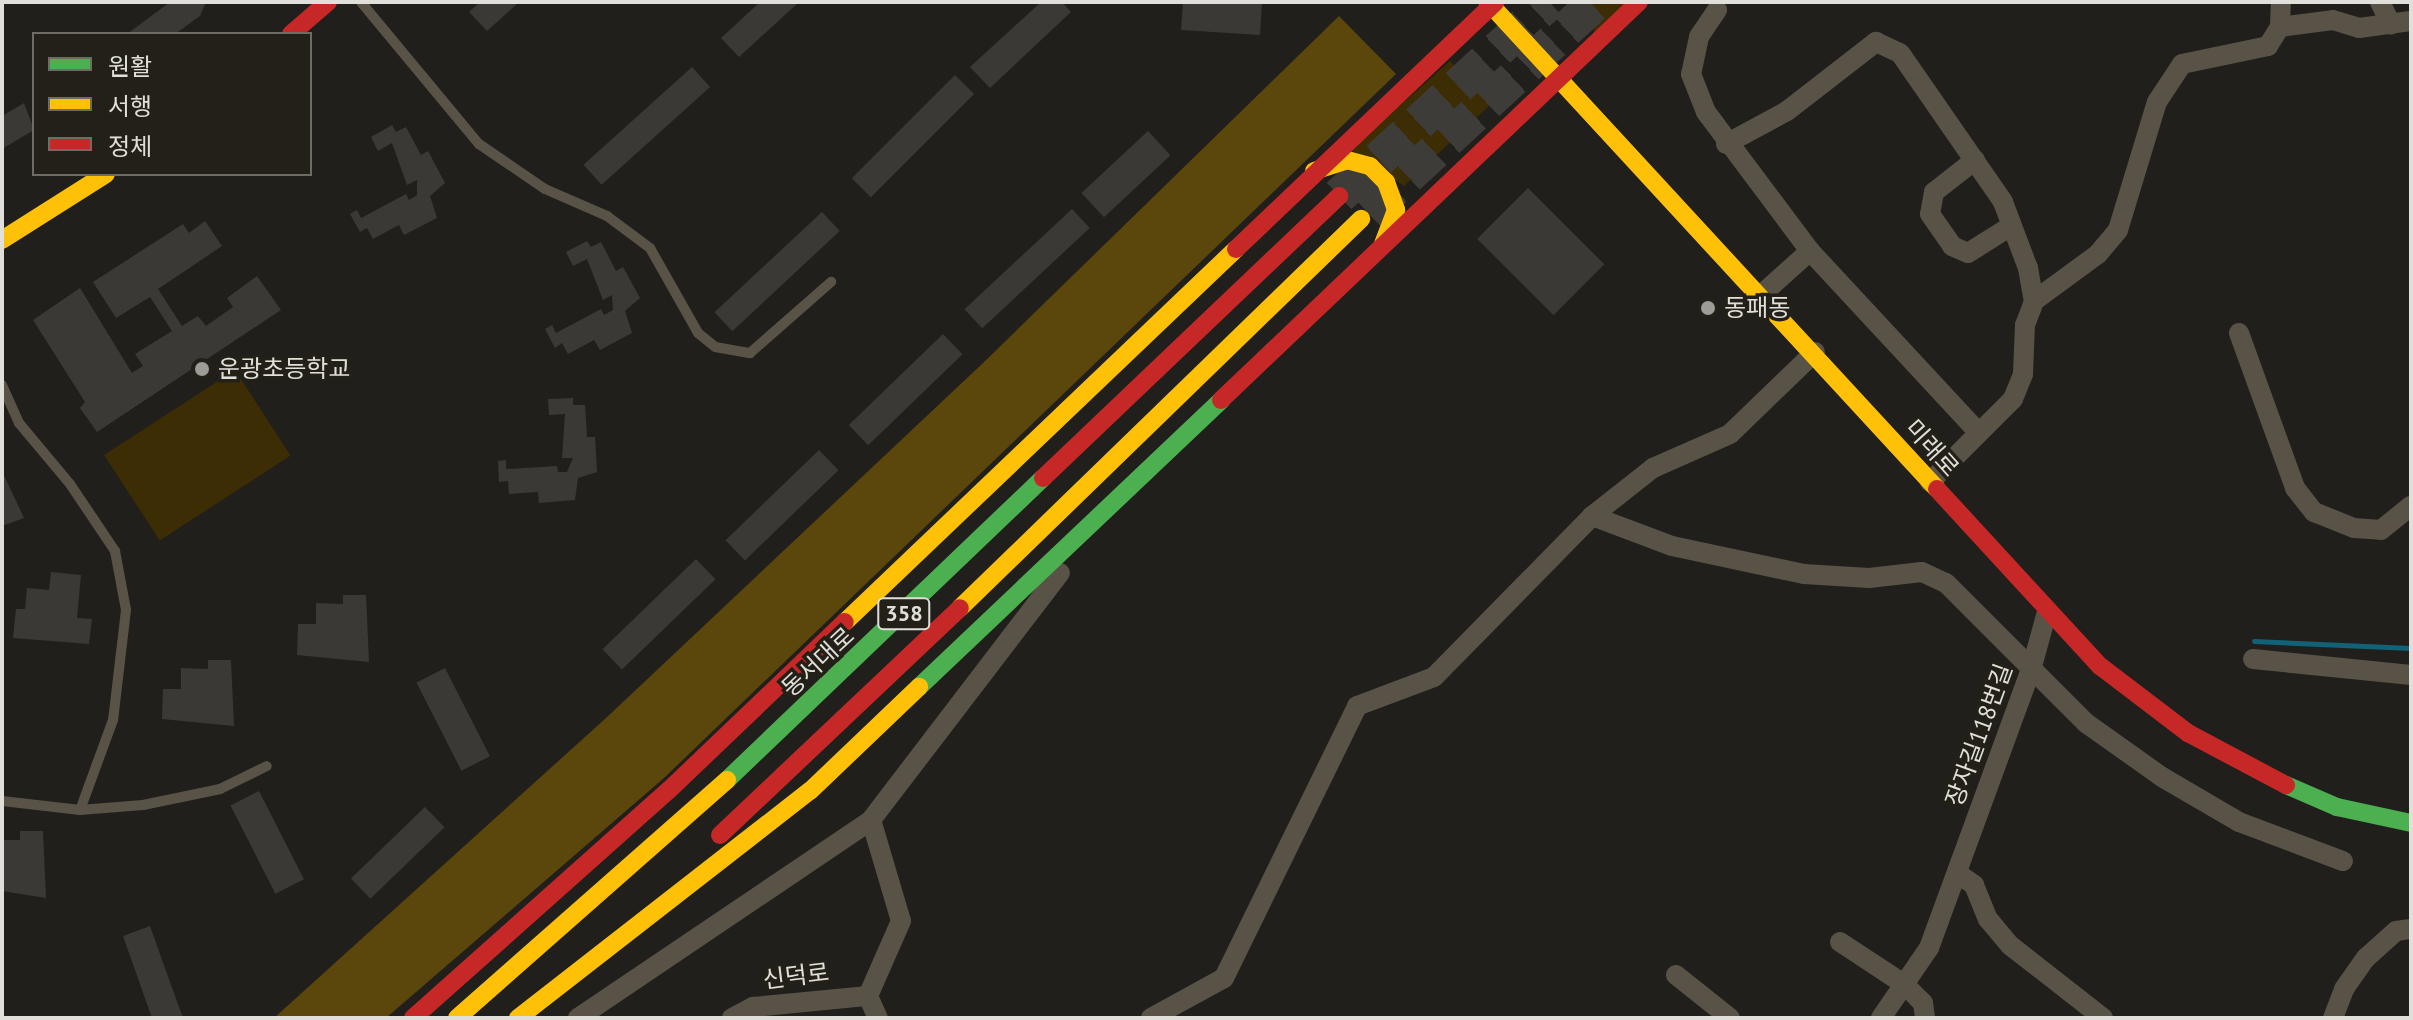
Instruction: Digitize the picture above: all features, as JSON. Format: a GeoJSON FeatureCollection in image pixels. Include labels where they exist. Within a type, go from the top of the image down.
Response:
{"type":"FeatureCollection","features":[{"type":"Feature","properties":{"kind":"main road"},"geometry":{"type":"LineString","coordinates":[[1451,41],[1463,25],[1468,2]]}},
{"type":"Feature","properties":{"kind":"main road"},"geometry":{"type":"LineString","coordinates":[[518,1018],[810,791],[1106,513],[1557,77],[1639,2]]}},
{"type":"Feature","properties":{"kind":"main road"},"geometry":{"type":"LineString","coordinates":[[413,1018],[669,790],[1491,3]]}},
{"type":"Feature","properties":{"kind":"main road","name":"미래로"},"geometry":{"type":"LineString","coordinates":[[1491,3],[1815,352],[2047,612],[2140,700],[2223,755],[2337,807],[2411,823]]}},
{"type":"Feature","properties":{"kind":"main road"},"geometry":{"type":"LineString","coordinates":[[293,32],[323,4]]}},
{"type":"Feature","properties":{"kind":"main road"},"geometry":{"type":"LineString","coordinates":[[1314,171],[1347,160],[1370,166],[1386,182],[1396,210],[1383,244]]}},
{"type":"Feature","properties":{"kind":"main road"},"geometry":{"type":"LineString","coordinates":[[2,240],[103,176]]}},
{"type":"Feature","properties":{"kind":"main road","name":"동서대로"},"geometry":{"type":"LineString","coordinates":[[457,1018],[690,815],[1339,196]]}},
{"type":"Feature","properties":{"kind":"main road","name":"358"},"geometry":{"type":"LineString","coordinates":[[511,1018],[726,829],[1042,531],[1361,219]]}},
{"type":"Feature","properties":{"kind":"street"},"geometry":{"type":"LineString","coordinates":[[1930,482],[2013,399],[2023,374],[2025,325],[2034,301],[2098,254],[2118,230],[2157,102],[2182,64],[2268,46],[2280,27],[2281,2]]}},
{"type":"Feature","properties":{"kind":"street"},"geometry":{"type":"LineString","coordinates":[[2380,2],[2401,23]]}},
{"type":"Feature","properties":{"kind":"street"},"geometry":{"type":"LineString","coordinates":[[1717,10],[1699,37],[1691,74],[1726,144],[1810,251],[1978,432]]}},
{"type":"Feature","properties":{"kind":"street"},"geometry":{"type":"LineString","coordinates":[[2280,27],[2333,20],[2359,28],[2401,23]]}},
{"type":"Feature","properties":{"kind":"street"},"geometry":{"type":"LineString","coordinates":[[1726,144],[1787,111],[1876,42],[1900,53],[2003,202],[2034,301]]}},
{"type":"Feature","properties":{"kind":"street"},"geometry":{"type":"LineString","coordinates":[[1975,160],[1934,192],[1930,214],[1952,246],[1968,253],[2011,226]]}},
{"type":"Feature","properties":{"kind":"street"},"geometry":{"type":"LineString","coordinates":[[1761,295],[1810,251]]}},
{"type":"Feature","properties":{"kind":"street"},"geometry":{"type":"LineString","coordinates":[[2239,333],[2295,488],[2314,512],[2354,528],[2381,530],[2411,506]]}},
{"type":"Feature","properties":{"kind":"street"},"geometry":{"type":"LineString","coordinates":[[1151,1018],[1224,978],[1357,706],[1434,677],[1592,516],[1653,468],[1730,434],[1815,352]]}},
{"type":"Feature","properties":{"kind":"street"},"geometry":{"type":"LineString","coordinates":[[578,1018],[871,820],[1106,513]]}},
{"type":"Feature","properties":{"kind":"street"},"geometry":{"type":"LineString","coordinates":[[1592,516],[1672,546],[1804,574],[1869,578],[1922,572],[1946,583],[2086,723],[2162,777],[2239,822],[2343,861]]}},
{"type":"Feature","properties":{"kind":"street","name":"장자길118번길"},"geometry":{"type":"LineString","coordinates":[[1881,1018],[1929,948],[2031,670],[2047,612]]}},
{"type":"Feature","properties":{"kind":"street"},"geometry":{"type":"LineString","coordinates":[[2253,659],[2411,675]]}},
{"type":"Feature","properties":{"kind":"street"},"geometry":{"type":"LineString","coordinates":[[871,820],[901,921],[868,996],[878,1018]]}},
{"type":"Feature","properties":{"kind":"street"},"geometry":{"type":"LineString","coordinates":[[1957,873],[1974,885],[1988,919],[2011,946],[2103,1018]]}},
{"type":"Feature","properties":{"kind":"street"},"geometry":{"type":"LineString","coordinates":[[2333,1018],[2344,989],[2366,958],[2396,931],[2411,929]]}},
{"type":"Feature","properties":{"kind":"street"},"geometry":{"type":"LineString","coordinates":[[1840,942],[1904,984],[1923,1003],[1925,1018]]}},
{"type":"Feature","properties":{"kind":"street"},"geometry":{"type":"LineString","coordinates":[[1676,975],[1730,1018]]}},
{"type":"Feature","properties":{"kind":"street","name":"신덕로"},"geometry":{"type":"LineString","coordinates":[[732,1018],[753,1007],[868,996]]}},
{"type":"Feature","properties":{"kind":"lane"},"geometry":{"type":"LineString","coordinates":[[361,2],[479,144],[545,189],[607,216],[650,248],[698,333],[715,347],[750,353],[831,282]]}},
{"type":"Feature","properties":{"kind":"lane"},"geometry":{"type":"LineString","coordinates":[[2,385],[19,423],[70,484],[115,551],[126,610],[113,720],[80,810]]}},
{"type":"Feature","properties":{"kind":"lane"},"geometry":{"type":"LineString","coordinates":[[2,801],[80,810],[143,805],[220,789],[267,766]]}},
{"type":"Feature","properties":{"kind":"shaded area"},"geometry":{"type":"Polygon","coordinates":[[[1567,2],[1630,2],[1596,33],[1567,2]]]}},
{"type":"Feature","properties":{"kind":"shaded area"},"geometry":{"type":"Polygon","coordinates":[[[1339,16],[1396,74],[664,778],[386,1018],[274,1018],[606,718],[983,363],[1339,16]]]}},
{"type":"Feature","properties":{"kind":"shaded area"},"geometry":{"type":"Polygon","coordinates":[[[1450,61],[1491,104],[1404,186],[1351,149],[1450,61]]]}},
{"type":"Feature","properties":{"kind":"shaded area"},"geometry":{"type":"Polygon","coordinates":[[[235,370],[291,456],[160,541],[104,455],[235,370]]]}},
{"type":"Feature","properties":{"kind":"building"},"geometry":{"type":"Polygon","coordinates":[[[170,2],[206,2],[200,16],[178,32],[130,32],[170,2]]]}},
{"type":"Feature","properties":{"kind":"building"},"geometry":{"type":"Polygon","coordinates":[[[480,2],[519,2],[487,31],[469,12],[480,2]]]}},
{"type":"Feature","properties":{"kind":"building"},"geometry":{"type":"Polygon","coordinates":[[[760,2],[799,2],[739,57],[721,38],[760,2]]]}},
{"type":"Feature","properties":{"kind":"building"},"geometry":{"type":"Polygon","coordinates":[[[1041,2],[1062,2],[1071,12],[990,88],[970,67],[1041,2]]]}},
{"type":"Feature","properties":{"kind":"building"},"geometry":{"type":"Polygon","coordinates":[[[1183,2],[1262,2],[1260,35],[1181,30],[1183,2]]]}},
{"type":"Feature","properties":{"kind":"building"},"geometry":{"type":"Polygon","coordinates":[[[692,67],[710,87],[602,185],[584,165],[692,67]]]}},
{"type":"Feature","properties":{"kind":"building"},"geometry":{"type":"Polygon","coordinates":[[[955,75],[974,94],[871,197],[852,178],[955,75]]]}},
{"type":"Feature","properties":{"kind":"building"},"geometry":{"type":"Polygon","coordinates":[[[24,103],[32,131],[2,149],[2,116],[24,103]]]}},
{"type":"Feature","properties":{"kind":"building"},"geometry":{"type":"Polygon","coordinates":[[[392,125],[396,132],[406,127],[421,155],[428,151],[445,183],[430,196],[437,218],[404,235],[399,225],[373,239],[367,228],[360,232],[350,214],[357,210],[361,218],[406,194],[409,200],[417,195],[417,180],[407,185],[392,143],[378,151],[371,137],[392,125]]]}},
{"type":"Feature","properties":{"kind":"building"},"geometry":{"type":"Polygon","coordinates":[[[1148,131],[1171,155],[1104,217],[1081,193],[1148,131]]]}},
{"type":"Feature","properties":{"kind":"building"},"geometry":{"type":"Polygon","coordinates":[[[1528,188],[1604,264],[1553,315],[1477,239],[1528,188]]]}},
{"type":"Feature","properties":{"kind":"building"},"geometry":{"type":"Polygon","coordinates":[[[1072,209],[1090,228],[982,328],[964,309],[1072,209]]]}},
{"type":"Feature","properties":{"kind":"building"},"geometry":{"type":"Polygon","coordinates":[[[822,212],[840,231],[732,331],[714,312],[822,212]]]}},
{"type":"Feature","properties":{"kind":"building"},"geometry":{"type":"Polygon","coordinates":[[[205,221],[222,246],[158,289],[182,326],[198,316],[206,326],[233,307],[227,298],[257,276],[281,310],[97,432],[80,408],[85,402],[33,320],[80,288],[132,373],[143,366],[135,354],[172,331],[150,297],[116,318],[93,282],[183,224],[189,233],[205,221]]]}},
{"type":"Feature","properties":{"kind":"building"},"geometry":{"type":"Polygon","coordinates":[[[587,241],[591,247],[601,242],[616,271],[623,267],[640,298],[625,311],[632,333],[600,350],[594,340],[568,354],[562,343],[555,348],[545,329],[552,325],[556,333],[601,309],[604,315],[613,310],[612,295],[603,300],[587,259],[573,266],[566,252],[587,241]]]}},
{"type":"Feature","properties":{"kind":"building"},"geometry":{"type":"Polygon","coordinates":[[[943,334],[962,354],[868,445],[849,425],[943,334]]]}},
{"type":"Feature","properties":{"kind":"building"},"geometry":{"type":"Polygon","coordinates":[[[573,398],[573,405],[585,405],[587,437],[595,437],[597,472],[578,478],[575,500],[539,503],[538,492],[509,494],[508,481],[499,482],[498,461],[506,460],[506,469],[557,466],[558,472],[567,472],[573,458],[562,458],[565,414],[549,415],[548,399],[573,398]]]}},
{"type":"Feature","properties":{"kind":"building"},"geometry":{"type":"Polygon","coordinates":[[[819,450],[838,470],[745,560],[725,540],[819,450]]]}},
{"type":"Feature","properties":{"kind":"building"},"geometry":{"type":"Polygon","coordinates":[[[2,471],[24,518],[2,526],[2,471]]]}},
{"type":"Feature","properties":{"kind":"building"},"geometry":{"type":"Polygon","coordinates":[[[696,559],[715,579],[622,669],[602,649],[696,559]]]}},
{"type":"Feature","properties":{"kind":"building"},"geometry":{"type":"Polygon","coordinates":[[[51,572],[81,575],[77,618],[92,619],[89,644],[13,638],[16,609],[25,609],[27,588],[49,590],[51,572]]]}},
{"type":"Feature","properties":{"kind":"building"},"geometry":{"type":"Polygon","coordinates":[[[343,595],[366,595],[369,662],[297,655],[298,624],[316,624],[316,603],[343,604],[343,595]]]}},
{"type":"Feature","properties":{"kind":"building"},"geometry":{"type":"Polygon","coordinates":[[[208,660],[231,660],[234,726],[162,719],[163,689],[181,689],[181,668],[208,669],[208,660]]]}},
{"type":"Feature","properties":{"kind":"building"},"geometry":{"type":"Polygon","coordinates":[[[445,668],[490,756],[461,771],[416,683],[445,668]]]}},
{"type":"Feature","properties":{"kind":"building"},"geometry":{"type":"Polygon","coordinates":[[[259,791],[304,879],[275,894],[230,806],[259,791]]]}},
{"type":"Feature","properties":{"kind":"building"},"geometry":{"type":"Polygon","coordinates":[[[425,807],[444,827],[370,899],[351,879],[425,807]]]}},
{"type":"Feature","properties":{"kind":"building"},"geometry":{"type":"Polygon","coordinates":[[[20,831],[43,831],[46,898],[2,891],[2,840],[20,840],[20,831]]]}},
{"type":"Feature","properties":{"kind":"building"},"geometry":{"type":"Polygon","coordinates":[[[150,926],[183,1018],[152,1018],[123,936],[150,926]]]}},
{"type":"Feature","properties":{"kind":"waterway"},"geometry":{"type":"LineString","coordinates":[[2254,641],[2411,648]]}},
{"type":"Feature","properties":{"kind":"tunnel"},"geometry":{"type":"LineString","coordinates":[[1339,196],[1549,2]]}},
{"type":"Feature","properties":{"kind":"tunnel"},"geometry":{"type":"LineString","coordinates":[[1368,213],[1596,2]]}},
{"type":"Feature","properties":{"kind":"traffic: fast"},"geometry":{"type":"LineString","coordinates":[[919,687],[1221,400]]}},
{"type":"Feature","properties":{"kind":"traffic: fast"},"geometry":{"type":"LineString","coordinates":[[727,780],[1043,478]]}},
{"type":"Feature","properties":{"kind":"traffic: fast"},"geometry":{"type":"LineString","coordinates":[[2286,785],[2337,807],[2411,823]]}},
{"type":"Feature","properties":{"kind":"traffic: slow"},"geometry":{"type":"LineString","coordinates":[[1488,2],[1937,489]]}},
{"type":"Feature","properties":{"kind":"traffic: slow"},"geometry":{"type":"LineString","coordinates":[[1314,171],[1347,160],[1370,166],[1386,182],[1396,210],[1383,244]]}},
{"type":"Feature","properties":{"kind":"traffic: slow"},"geometry":{"type":"LineString","coordinates":[[2,240],[103,176]]}},
{"type":"Feature","properties":{"kind":"traffic: slow"},"geometry":{"type":"LineString","coordinates":[[960,608],[1361,219]]}},
{"type":"Feature","properties":{"kind":"traffic: slow"},"geometry":{"type":"LineString","coordinates":[[845,622],[1236,249]]}},
{"type":"Feature","properties":{"kind":"traffic: slow"},"geometry":{"type":"LineString","coordinates":[[518,1018],[810,791],[919,687]]}},
{"type":"Feature","properties":{"kind":"traffic: slow"},"geometry":{"type":"LineString","coordinates":[[457,1018],[727,780]]}},
{"type":"Feature","properties":{"kind":"traffic: jam"},"geometry":{"type":"LineString","coordinates":[[293,32],[328,2]]}},
{"type":"Feature","properties":{"kind":"traffic: jam"},"geometry":{"type":"LineString","coordinates":[[1236,249],[1495,2]]}},
{"type":"Feature","properties":{"kind":"traffic: jam"},"geometry":{"type":"LineString","coordinates":[[1221,400],[1639,2]]}},
{"type":"Feature","properties":{"kind":"traffic: jam"},"geometry":{"type":"LineString","coordinates":[[1043,478],[1339,196]]}},
{"type":"Feature","properties":{"kind":"traffic: jam"},"geometry":{"type":"LineString","coordinates":[[1937,489],[2100,666],[2188,733],[2286,785]]}},
{"type":"Feature","properties":{"kind":"traffic: jam"},"geometry":{"type":"LineString","coordinates":[[720,835],[960,608]]}},
{"type":"Feature","properties":{"kind":"traffic: jam"},"geometry":{"type":"LineString","coordinates":[[413,1018],[669,790],[845,622]]}},
{"type":"Feature","properties":{"kind":"place","name":"동패동"},"geometry":{"type":"Point","coordinates":[1708,308]}},
{"type":"Feature","properties":{"kind":"place","name":"운광초등학교"},"geometry":{"type":"Point","coordinates":[202,369]}}]}
